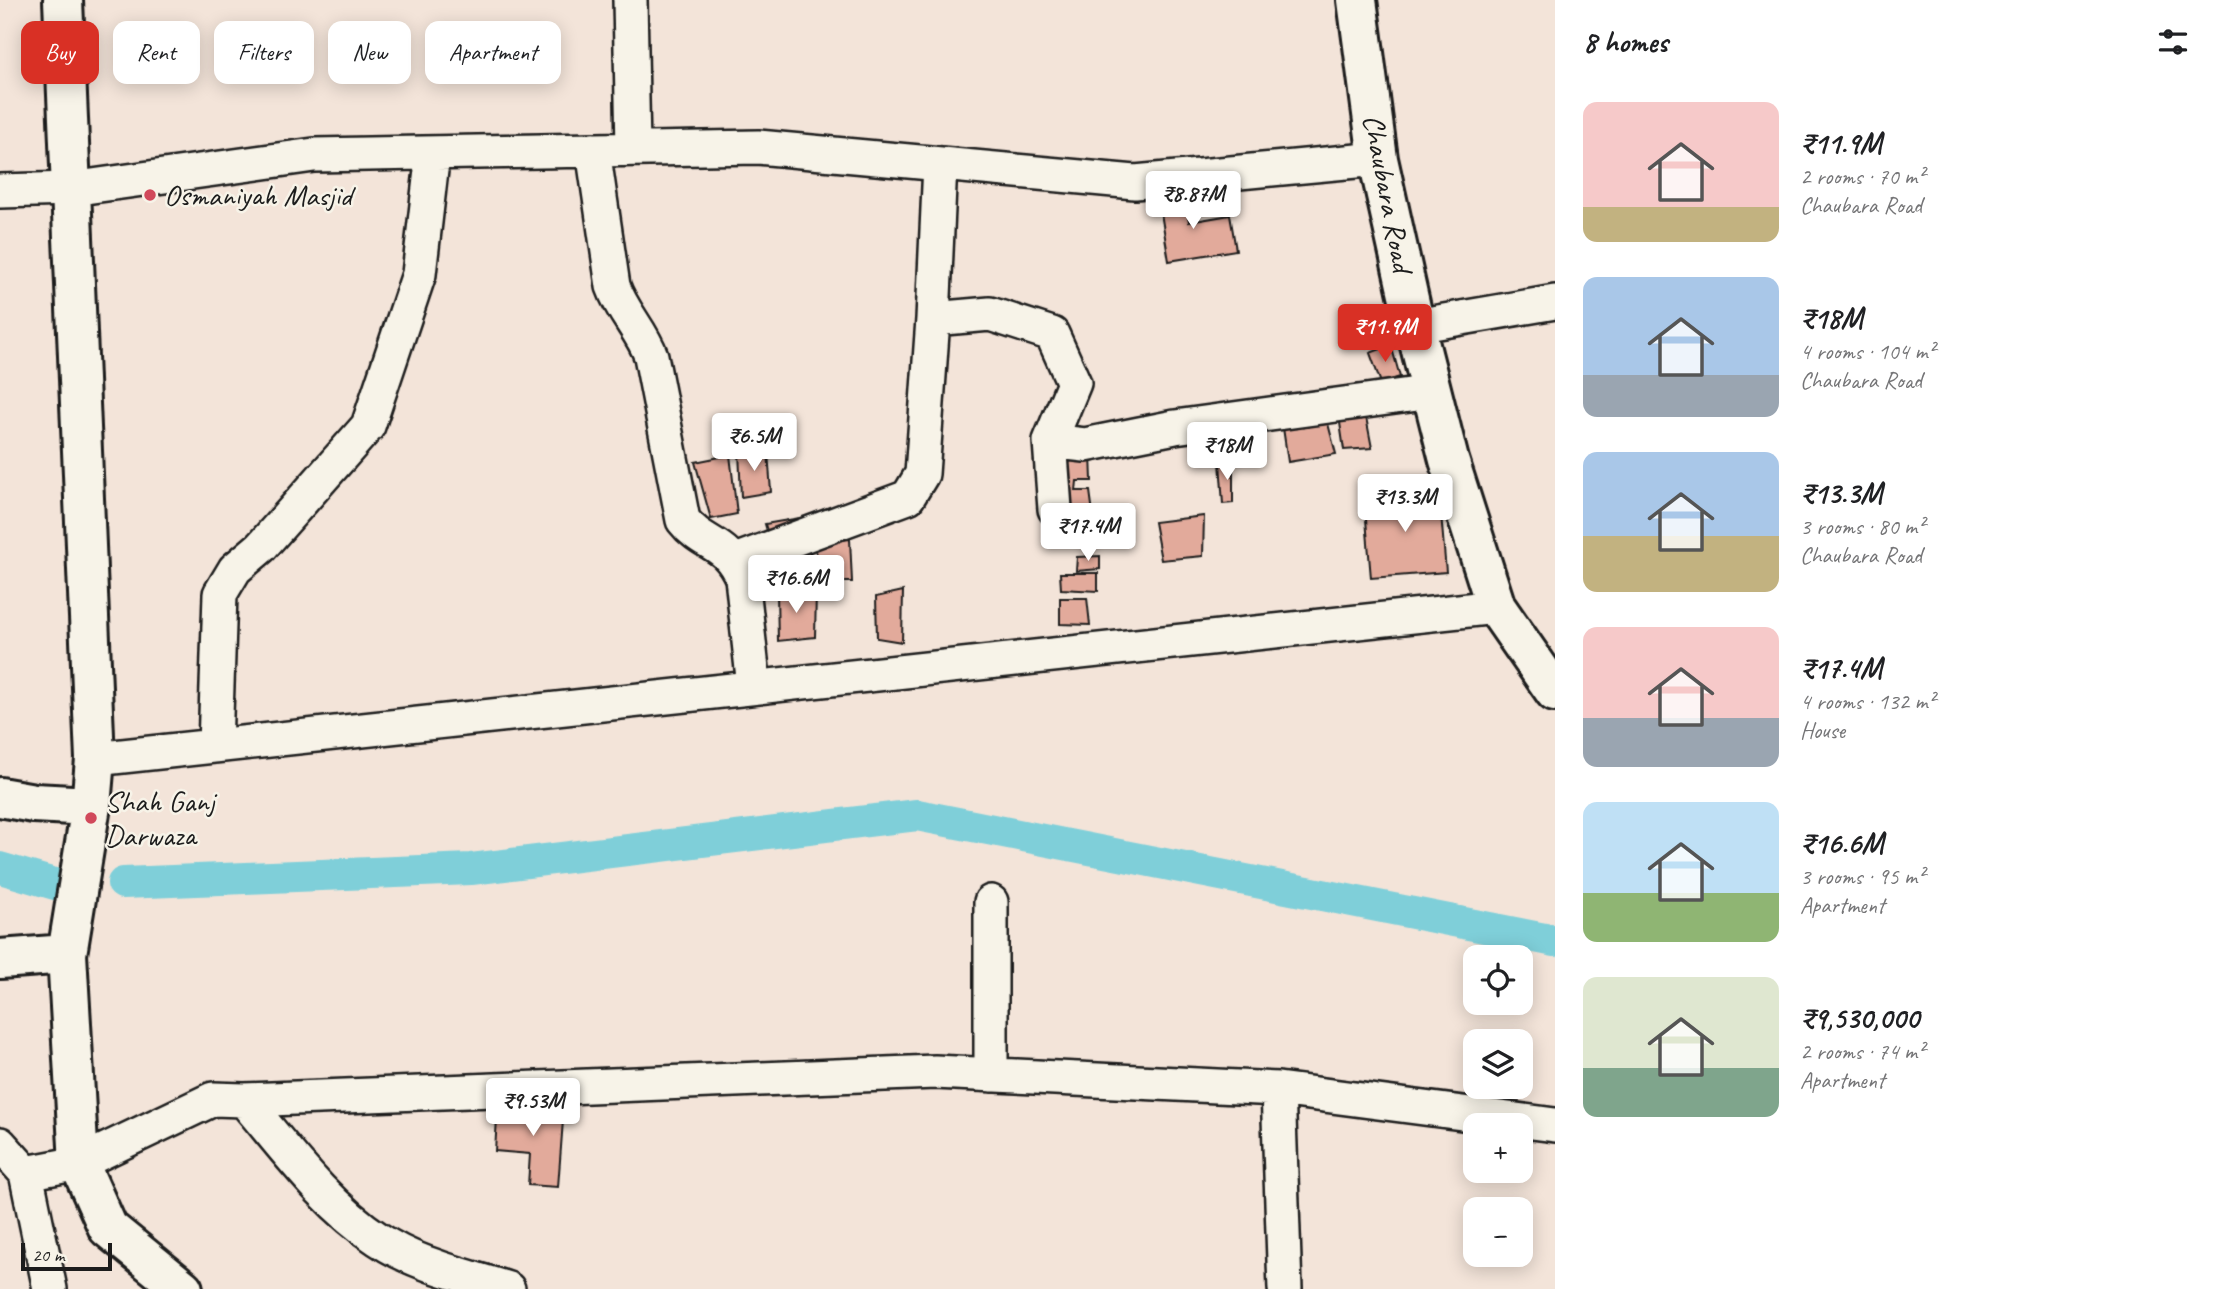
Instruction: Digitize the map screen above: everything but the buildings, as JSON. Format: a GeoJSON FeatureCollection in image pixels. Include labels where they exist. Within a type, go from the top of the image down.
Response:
{"type":"FeatureCollection","features":[{"type":"Feature","properties":{"kind":"street"},"geometry":{"type":"LineString","coordinates":[[63,0],[95,759],[91,806],[67,954],[79,1163],[108,1228],[183,1289]]}},
{"type":"Feature","properties":{"kind":"street"},"geometry":{"type":"LineString","coordinates":[[630,0],[633,149]]}},
{"type":"Feature","properties":{"kind":"street","name":"Chaubara Road"},"geometry":{"type":"LineString","coordinates":[[1357,0],[1378,159],[1415,326],[1449,460],[1496,607],[1555,692]]}},
{"type":"Feature","properties":{"kind":"street"},"geometry":{"type":"LineString","coordinates":[[0,191],[71,188],[314,155],[758,147],[1135,182],[1378,159]]}},
{"type":"Feature","properties":{"kind":"street"},"geometry":{"type":"LineString","coordinates":[[593,150],[613,286],[618,300],[646,341],[651,356],[683,520],[691,530],[723,549],[735,561],[742,578],[754,687]]}},
{"type":"Feature","properties":{"kind":"street"},"geometry":{"type":"LineString","coordinates":[[215,746],[220,594],[235,569],[261,547],[368,426],[419,274],[433,153]]}},
{"type":"Feature","properties":{"kind":"street"},"geometry":{"type":"LineString","coordinates":[[735,561],[908,497],[922,474],[940,164]]}},
{"type":"Feature","properties":{"kind":"street"},"geometry":{"type":"LineString","coordinates":[[1415,326],[1555,302]]}},
{"type":"Feature","properties":{"kind":"street"},"geometry":{"type":"LineString","coordinates":[[933,320],[990,314],[1052,334],[1074,383],[1050,441],[1055,509]]}},
{"type":"Feature","properties":{"kind":"street"},"geometry":{"type":"LineString","coordinates":[[1050,441],[1085,445],[1175,427],[1432,392]]}},
{"type":"Feature","properties":{"kind":"street"},"geometry":{"type":"LineString","coordinates":[[95,759],[1496,607]]}},
{"type":"Feature","properties":{"kind":"street"},"geometry":{"type":"LineString","coordinates":[[0,797],[34,803],[91,806]]}},
{"type":"Feature","properties":{"kind":"street"},"geometry":{"type":"LineString","coordinates":[[991,902],[991,1075]]}},
{"type":"Feature","properties":{"kind":"street"},"geometry":{"type":"LineString","coordinates":[[0,959],[67,954]]}},
{"type":"Feature","properties":{"kind":"street"},"geometry":{"type":"LineString","coordinates":[[26,1173],[79,1163],[213,1099],[244,1100],[935,1072],[1278,1089],[1555,1125]]}},
{"type":"Feature","properties":{"kind":"street"},"geometry":{"type":"LineString","coordinates":[[1278,1089],[1285,1289]]}},
{"type":"Feature","properties":{"kind":"street"},"geometry":{"type":"LineString","coordinates":[[244,1100],[341,1211],[379,1240],[416,1259],[508,1289]]}},
{"type":"Feature","properties":{"kind":"street"},"geometry":{"type":"LineString","coordinates":[[0,1144],[26,1173],[50,1289]]}},
{"type":"Feature","properties":{"kind":"waterway"},"geometry":{"type":"LineString","coordinates":[[123,883],[471,869],[917,815],[1555,941]]}},
{"type":"Feature","properties":{"kind":"waterway"},"geometry":{"type":"LineString","coordinates":[[0,868],[58,885]]}},
{"type":"Feature","properties":{"kind":"place","name":"Osmaniyah Masjid"},"geometry":{"type":"Point","coordinates":[150,195]}},
{"type":"Feature","properties":{"kind":"place","name":"Shah Ganj Darwaza"},"geometry":{"type":"Point","coordinates":[91,818]}}]}
